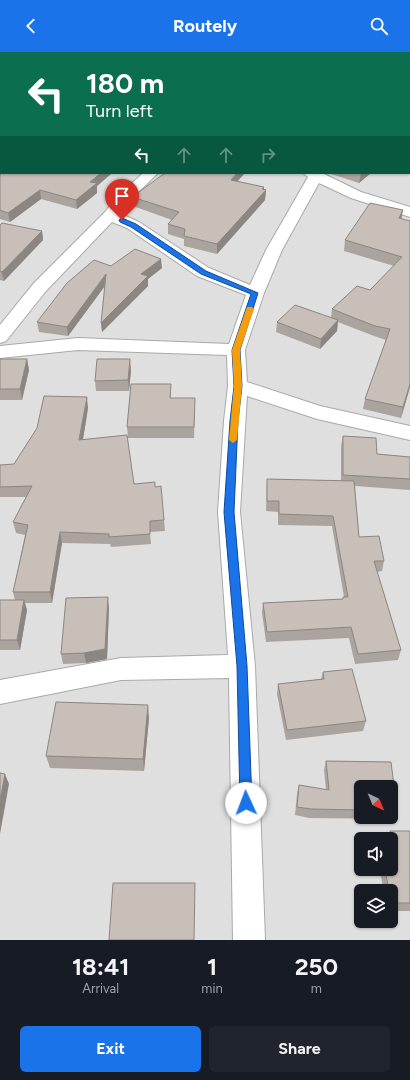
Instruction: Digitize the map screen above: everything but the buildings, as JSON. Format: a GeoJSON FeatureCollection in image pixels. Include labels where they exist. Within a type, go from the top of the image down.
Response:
{"type":"FeatureCollection","features":[{"type":"Feature","properties":{"kind":"street"},"geometry":{"type":"LineString","coordinates":[[0,337],[40,287],[110,215],[122,200],[150,174]]}},
{"type":"Feature","properties":{"kind":"street"},"geometry":{"type":"LineString","coordinates":[[249,940],[242,666],[229,512],[234,421],[238,386],[236,350],[254,293],[312,175],[356,195],[410,212]]}},
{"type":"Feature","properties":{"kind":"street"},"geometry":{"type":"LineString","coordinates":[[110,215],[133,225],[203,272],[254,293]]}},
{"type":"Feature","properties":{"kind":"street"},"geometry":{"type":"LineString","coordinates":[[0,352],[78,344],[236,350]]}},
{"type":"Feature","properties":{"kind":"street"},"geometry":{"type":"LineString","coordinates":[[238,386],[317,412],[410,432]]}},
{"type":"Feature","properties":{"kind":"street"},"geometry":{"type":"LineString","coordinates":[[0,692],[121,669],[242,666]]}},
{"type":"Feature","properties":{"kind":"shaded area"},"geometry":{"type":"Polygon","coordinates":[[[0,174],[410,174],[410,940],[0,940],[0,174]]]}},
{"type":"Feature","properties":{"kind":"slow traffic"},"geometry":{"type":"LineString","coordinates":[[233,440],[238,386],[236,350],[250,309]]}},
{"type":"Feature","properties":{"kind":"route"},"geometry":{"type":"LineString","coordinates":[[122,220],[133,225],[203,272],[254,293],[245,327],[236,350],[238,386],[234,421],[229,512],[242,666],[246,803]]}}]}
